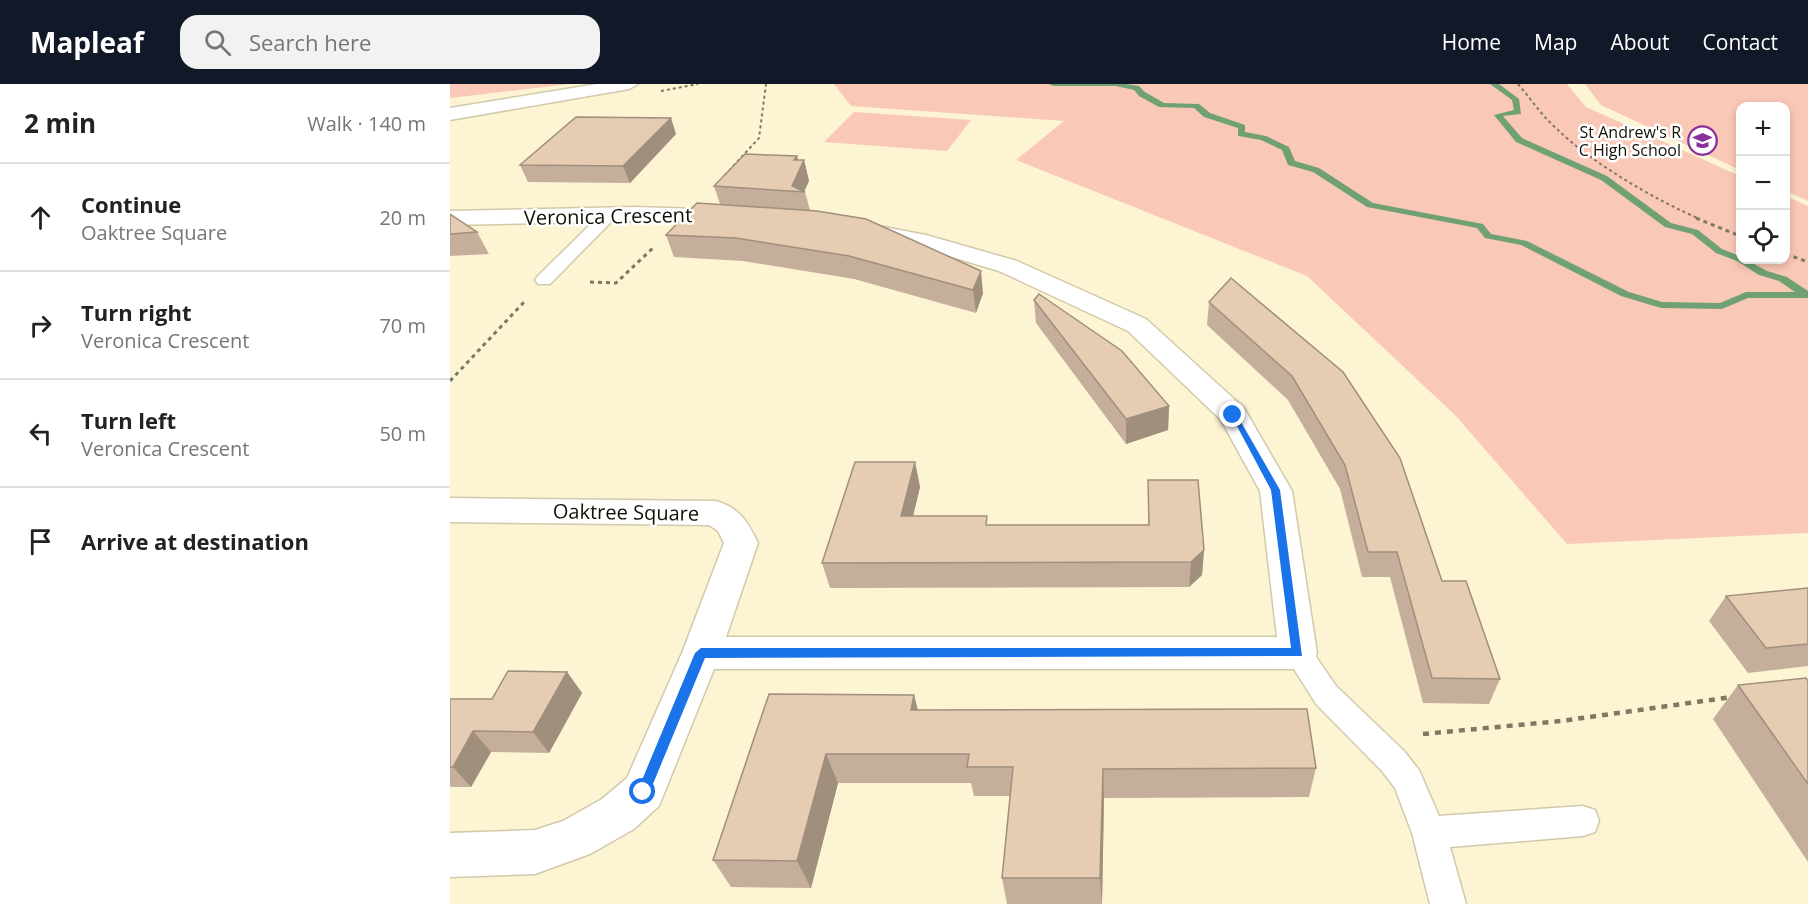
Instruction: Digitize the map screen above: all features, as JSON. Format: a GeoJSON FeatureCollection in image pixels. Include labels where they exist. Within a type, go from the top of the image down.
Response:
{"type":"FeatureCollection","features":[{"type":"Feature","properties":{"kind":"street"},"geometry":{"type":"LineString","coordinates":[[450,114],[629,84]]}},
{"type":"Feature","properties":{"kind":"street","name":"Veronica Crescent"},"geometry":{"type":"LineString","coordinates":[[450,218],[689,214],[756,218]]}},
{"type":"Feature","properties":{"kind":"street"},"geometry":{"type":"LineString","coordinates":[[701,653],[1298,653],[1276,490],[1233,415],[1137,325],[1008,266],[926,242],[835,225]]}},
{"type":"Feature","properties":{"kind":"street","name":"Oaktree Square"},"geometry":{"type":"LineString","coordinates":[[450,510],[716,513],[732,524],[741,543],[701,653],[643,792],[618,814],[574,839],[535,852],[450,855]]}},
{"type":"Feature","properties":{"kind":"lane"},"geometry":{"type":"LineString","coordinates":[[544,280],[609,215]]}},
{"type":"Feature","properties":{"kind":"lane"},"geometry":{"type":"LineString","coordinates":[[1298,653],[1326,695],[1371,738],[1408,780],[1429,833],[1448,904]]}},
{"type":"Feature","properties":{"kind":"lane"},"geometry":{"type":"LineString","coordinates":[[1429,833],[1583,821]]}},
{"type":"Feature","properties":{"kind":"path"},"geometry":{"type":"LineString","coordinates":[[450,381],[544,280],[616,283],[689,214],[759,138],[766,84]]}},
{"type":"Feature","properties":{"kind":"path"},"geometry":{"type":"LineString","coordinates":[[1518,84],[1555,128],[1572,143],[1668,206],[1736,234]]}},
{"type":"Feature","properties":{"kind":"path"},"geometry":{"type":"LineString","coordinates":[[1790,256],[1808,262]]}},
{"type":"Feature","properties":{"kind":"path"},"geometry":{"type":"LineString","coordinates":[[1371,738],[1561,721],[1743,695]]}},
{"type":"Feature","properties":{"kind":"shaded area"},"geometry":{"type":"Polygon","coordinates":[[[450,84],[570,84],[450,98],[450,84]]]}},
{"type":"Feature","properties":{"kind":"shaded area"},"geometry":{"type":"Polygon","coordinates":[[[834,84],[1567,84],[1586,107],[1736,174],[1736,264],[1790,264],[1790,198],[1808,206],[1808,533],[1567,544],[1456,416],[1307,276],[1016,160],[1064,121],[851,106],[834,84]]]}},
{"type":"Feature","properties":{"kind":"shaded area","name":"St Andrew's R C High School"},"geometry":{"type":"Polygon","coordinates":[[[1585,84],[1808,84],[1808,201],[1790,193],[1790,102],[1736,102],[1736,168],[1601,105],[1585,84]]]}},
{"type":"Feature","properties":{"kind":"shaded area"},"geometry":{"type":"Polygon","coordinates":[[[854,112],[971,120],[947,151],[824,142],[854,112]]]}},
{"type":"Feature","properties":{"kind":"building"},"geometry":{"type":"Polygon","coordinates":[[[576,117],[671,118],[623,166],[520,165],[576,117]]]}},
{"type":"Feature","properties":{"kind":"building"},"geometry":{"type":"Polygon","coordinates":[[[745,154],[797,156],[794,160],[804,160],[792,186],[805,192],[714,186],[745,154]]]}},
{"type":"Feature","properties":{"kind":"building"},"geometry":{"type":"Polygon","coordinates":[[[697,203],[817,211],[866,219],[981,271],[973,290],[849,256],[736,238],[666,235],[697,203]]]}},
{"type":"Feature","properties":{"kind":"building"},"geometry":{"type":"Polygon","coordinates":[[[450,214],[477,232],[450,234],[450,214]]]}},
{"type":"Feature","properties":{"kind":"building"},"geometry":{"type":"Polygon","coordinates":[[[1231,278],[1343,372],[1400,458],[1442,581],[1466,581],[1500,679],[1432,678],[1397,552],[1368,552],[1345,465],[1292,376],[1209,302],[1231,278]]]}},
{"type":"Feature","properties":{"kind":"building"},"geometry":{"type":"Polygon","coordinates":[[[1039,294],[1122,351],[1169,406],[1126,419],[1034,300],[1039,294]]]}},
{"type":"Feature","properties":{"kind":"building"},"geometry":{"type":"Polygon","coordinates":[[[855,462],[915,462],[901,516],[987,516],[986,525],[1149,525],[1148,480],[1198,480],[1204,550],[1191,562],[822,563],[855,462]]]}},
{"type":"Feature","properties":{"kind":"building"},"geometry":{"type":"Polygon","coordinates":[[[1808,588],[1808,644],[1766,648],[1726,596],[1808,588]]]}},
{"type":"Feature","properties":{"kind":"building"},"geometry":{"type":"Polygon","coordinates":[[[508,671],[567,672],[533,732],[473,731],[453,767],[450,767],[450,699],[492,699],[508,671]]]}},
{"type":"Feature","properties":{"kind":"building"},"geometry":{"type":"Polygon","coordinates":[[[1806,678],[1808,681],[1808,784],[1738,685],[1806,678]]]}},
{"type":"Feature","properties":{"kind":"building"},"geometry":{"type":"Polygon","coordinates":[[[769,694],[914,695],[911,710],[1307,709],[1316,768],[1103,769],[1100,878],[1002,878],[1013,767],[967,767],[969,754],[826,754],[797,861],[713,860],[769,694]]]}},
{"type":"Feature","properties":{"kind":"waterway"},"geometry":{"type":"LineString","coordinates":[[1053,84],[1116,84],[1136,88],[1162,105],[1196,106],[1207,115],[1242,127],[1241,134],[1263,138],[1286,149],[1291,163],[1316,170],[1370,205],[1480,226],[1488,236],[1524,243],[1625,294],[1661,305],[1722,306],[1746,295],[1806,295]]}},
{"type":"Feature","properties":{"kind":"waterway"},"geometry":{"type":"LineString","coordinates":[[1494,84],[1515,99],[1518,112],[1498,115],[1519,140],[1604,178],[1668,225],[1695,232],[1719,251],[1736,257]]}},
{"type":"Feature","properties":{"kind":"waterway"},"geometry":{"type":"LineString","coordinates":[[1748,264],[1763,273],[1783,279],[1807,295]]}},
{"type":"Feature","properties":{"kind":"place","name":"St Andrew's R C High School"},"geometry":{"type":"Point","coordinates":[1702,141]}},
{"type":"Feature","properties":{"kind":"route"},"geometry":{"type":"LineString","coordinates":[[643,792],[701,653],[1298,653],[1276,490],[1233,415]]}}]}
